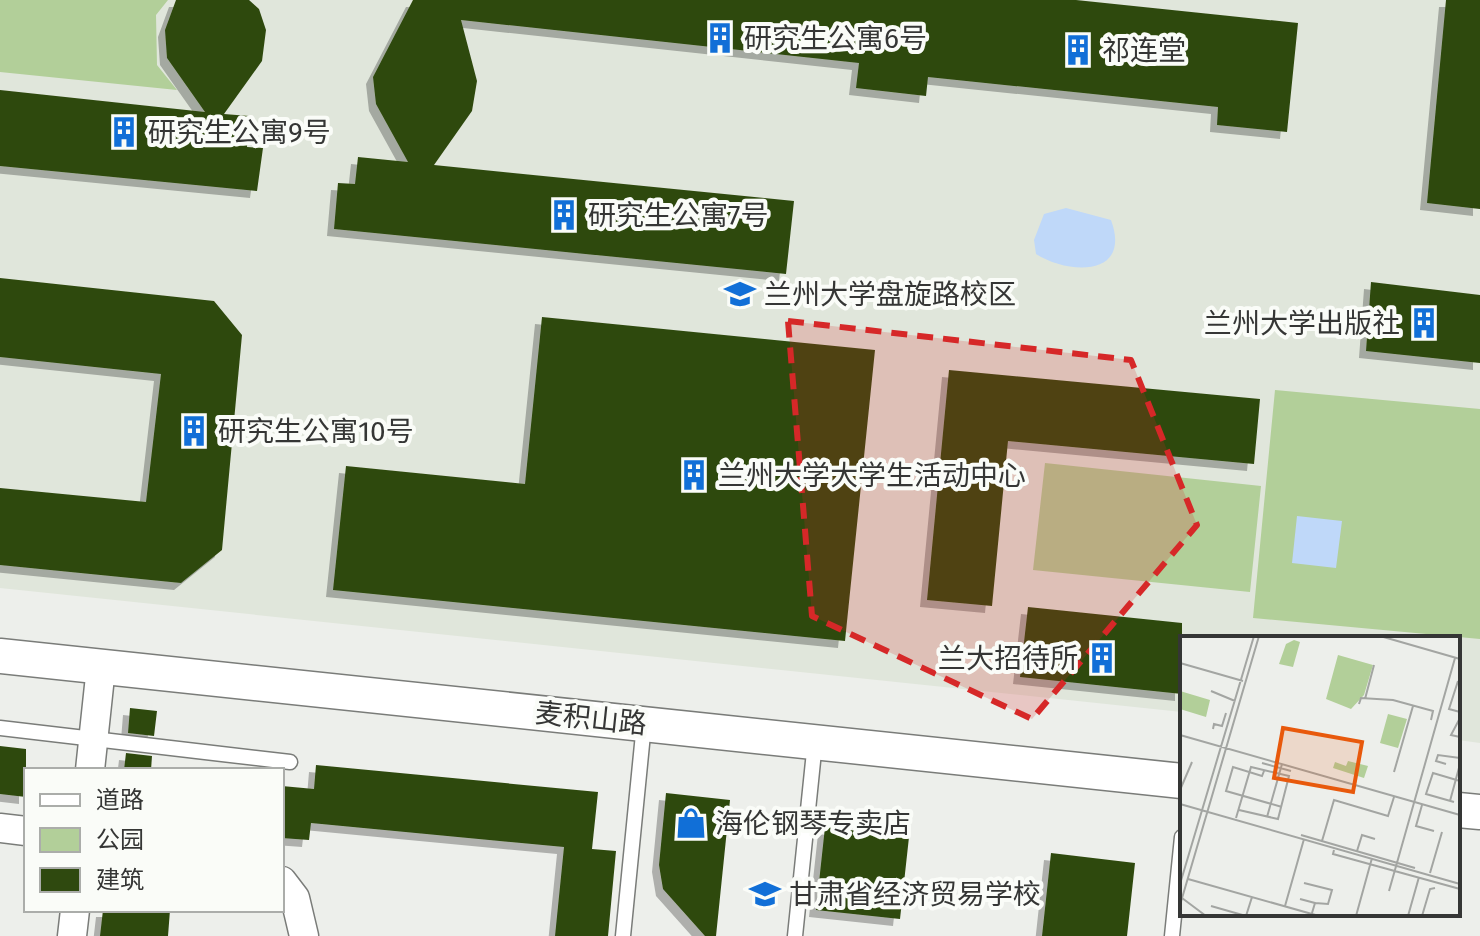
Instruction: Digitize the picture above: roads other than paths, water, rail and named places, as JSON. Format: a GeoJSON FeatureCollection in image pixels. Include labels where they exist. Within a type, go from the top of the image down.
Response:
{"type":"FeatureCollection","features":[{"type":"Feature","properties":{"kind":"street","name":"麦积山路"},"geometry":{"type":"LineString","coordinates":[[0,656],[1180,781]]}},
{"type":"Feature","properties":{"kind":"street"},"geometry":{"type":"LineString","coordinates":[[90,768],[101,667]]}},
{"type":"Feature","properties":{"kind":"street"},"geometry":{"type":"LineString","coordinates":[[1460,810],[1480,812]]}},
{"type":"Feature","properties":{"kind":"street"},"geometry":{"type":"LineString","coordinates":[[0,828],[24,831]]}},
{"type":"Feature","properties":{"kind":"street"},"geometry":{"type":"LineString","coordinates":[[284,884],[295,898],[304,936]]}},
{"type":"Feature","properties":{"kind":"street"},"geometry":{"type":"LineString","coordinates":[[72,936],[75,912]]}},
{"type":"Feature","properties":{"kind":"lane"},"geometry":{"type":"LineString","coordinates":[[623,936],[644,724]]}},
{"type":"Feature","properties":{"kind":"lane"},"geometry":{"type":"LineString","coordinates":[[0,728],[290,762]]}},
{"type":"Feature","properties":{"kind":"lane"},"geometry":{"type":"LineString","coordinates":[[795,936],[815,742]]}},
{"type":"Feature","properties":{"kind":"lane"},"geometry":{"type":"LineString","coordinates":[[1172,936],[1180,857]]}},
{"type":"Feature","properties":{"kind":"water"},"geometry":{"type":"Polygon","coordinates":[[[1066,208],[1111,220],[1115,239],[1113,252],[1105,261],[1080,268],[1065,266],[1036,254],[1034,240],[1044,214],[1066,208]]]}},
{"type":"Feature","properties":{"kind":"water"},"geometry":{"type":"Polygon","coordinates":[[[1297,516],[1342,521],[1336,568],[1292,563],[1297,516]]]}},
{"type":"Feature","properties":{"kind":"place","name":"研究生公寓6号"},"geometry":{"type":"Point","coordinates":[720,38]}},
{"type":"Feature","properties":{"kind":"place","name":"祁连堂"},"geometry":{"type":"Point","coordinates":[1078,50]}},
{"type":"Feature","properties":{"kind":"place","name":"研究生公寓9号"},"geometry":{"type":"Point","coordinates":[124,132]}},
{"type":"Feature","properties":{"kind":"place","name":"研究生公寓7号"},"geometry":{"type":"Point","coordinates":[564,215]}},
{"type":"Feature","properties":{"kind":"place","name":"兰州大学盘旋路校区"},"geometry":{"type":"Point","coordinates":[740,294]}},
{"type":"Feature","properties":{"kind":"place","name":"兰州大学出版社"},"geometry":{"type":"Point","coordinates":[1424,323]}},
{"type":"Feature","properties":{"kind":"place","name":"研究生公寓10号"},"geometry":{"type":"Point","coordinates":[194,431]}},
{"type":"Feature","properties":{"kind":"place","name":"兰州大学大学生活动中心"},"geometry":{"type":"Point","coordinates":[694,475]}},
{"type":"Feature","properties":{"kind":"place","name":"兰大招待所"},"geometry":{"type":"Point","coordinates":[1102,658]}},
{"type":"Feature","properties":{"kind":"place","name":"海伦钢琴专卖店"},"geometry":{"type":"Point","coordinates":[691,823]}},
{"type":"Feature","properties":{"kind":"place","name":"甘肃省经济贸易学校"},"geometry":{"type":"Point","coordinates":[765,894]}}]}
